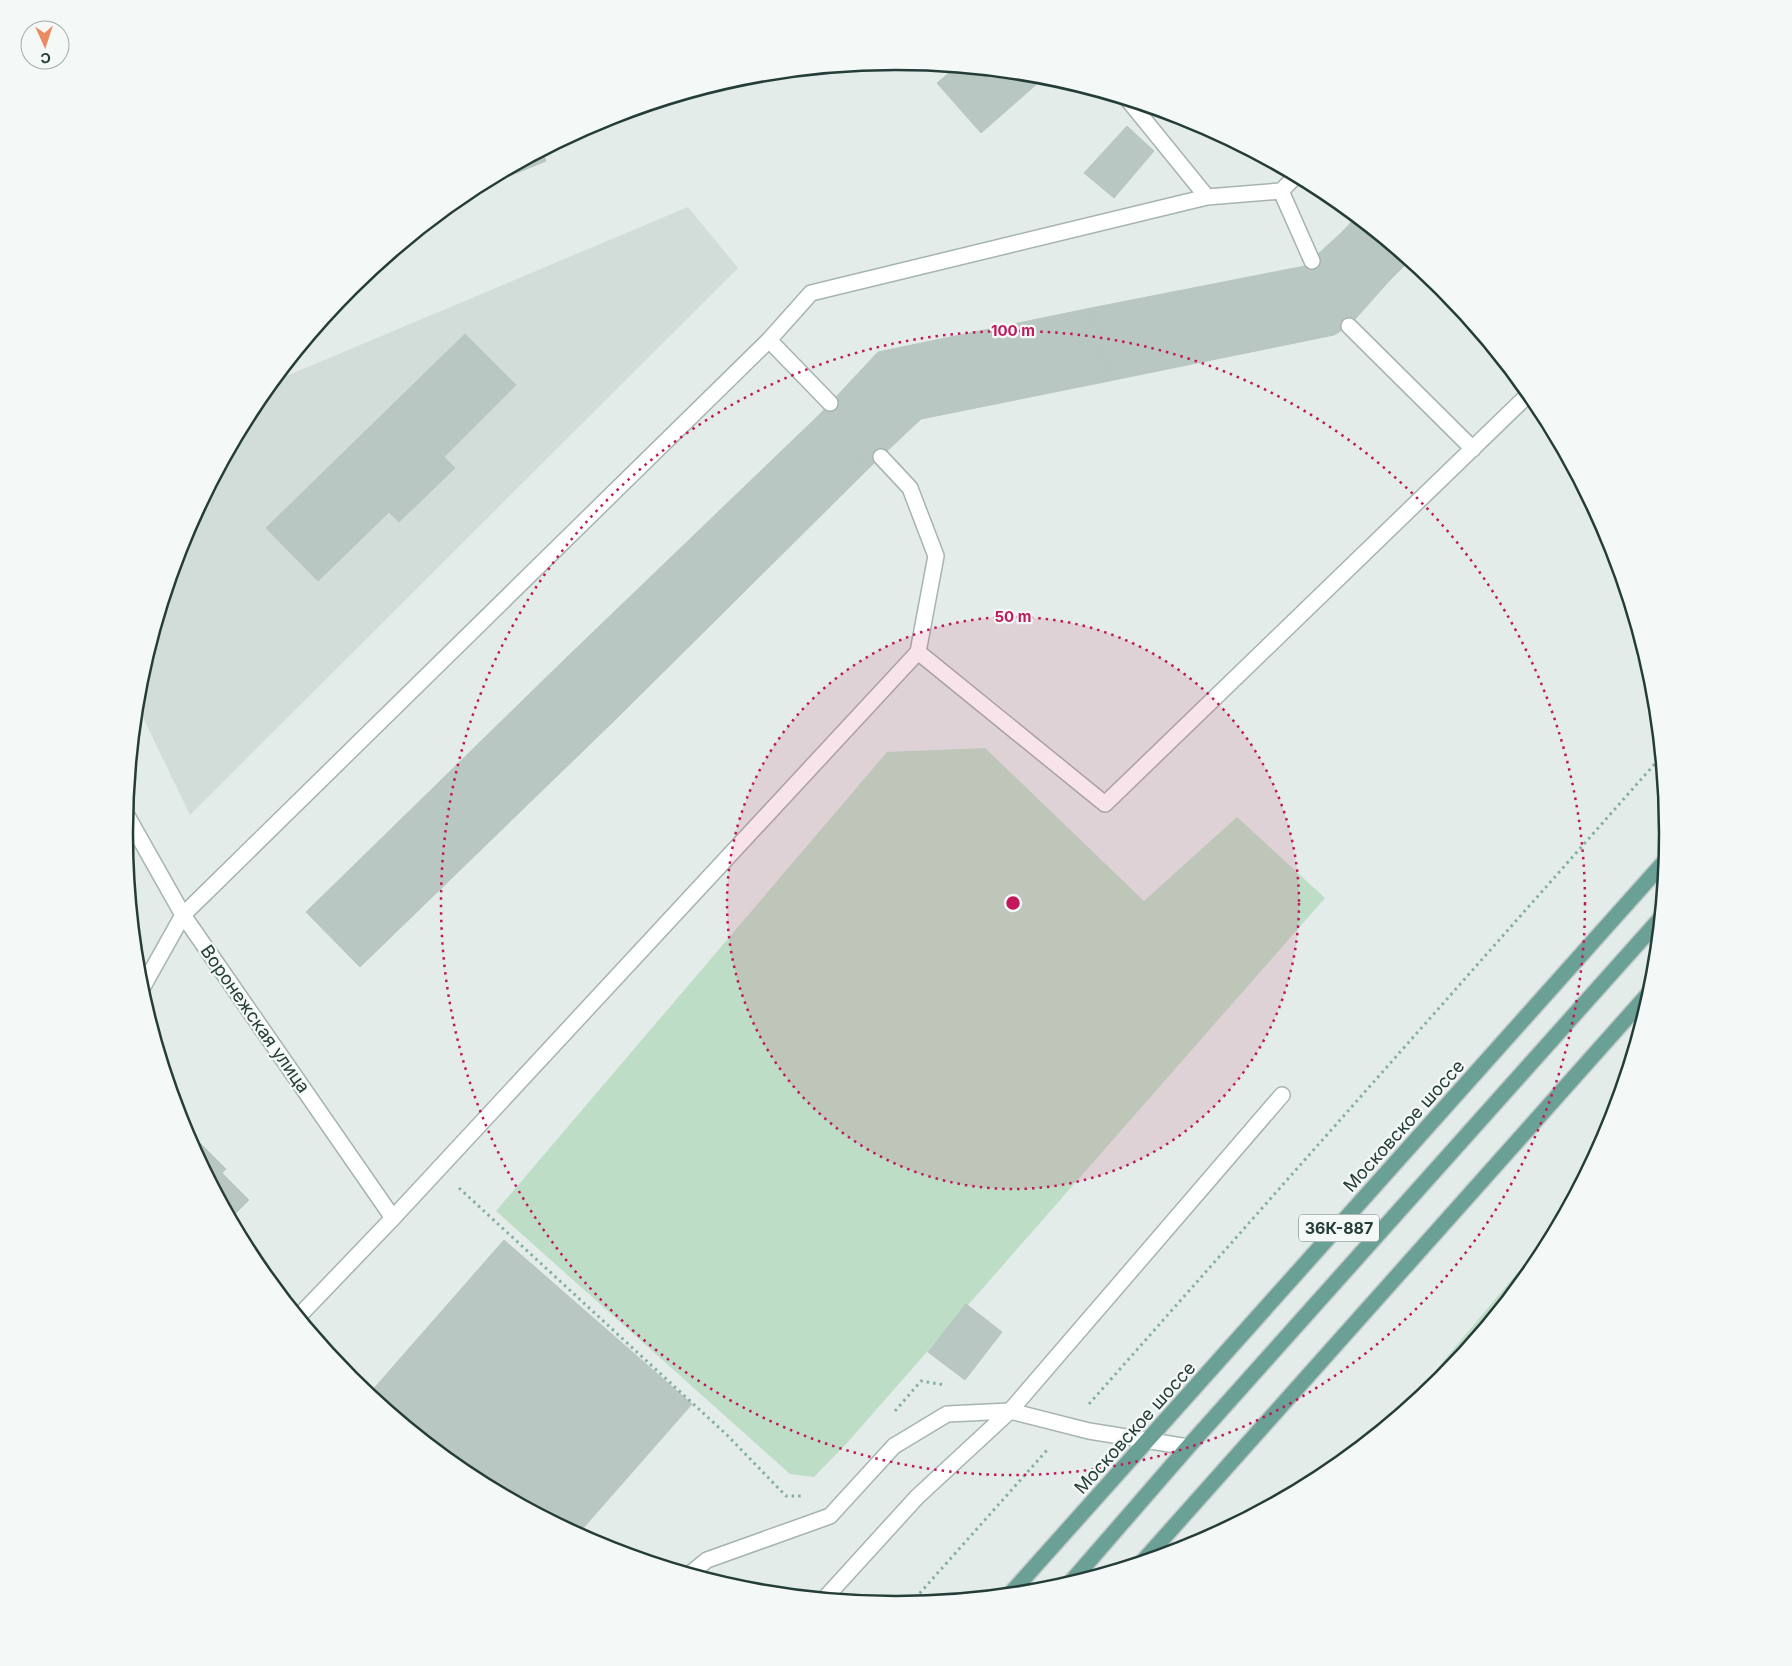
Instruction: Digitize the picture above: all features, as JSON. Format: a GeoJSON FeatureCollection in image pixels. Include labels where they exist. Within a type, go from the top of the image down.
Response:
{"type":"FeatureCollection","features":[{"type":"Feature","properties":{"kind":"main road","name":"Московское шоссе"},"geometry":{"type":"LineString","coordinates":[[1019,1585],[1658,869]]}},
{"type":"Feature","properties":{"kind":"main road","name":"36К-887"},"geometry":{"type":"LineString","coordinates":[[1078,1573],[1188,1447],[1653,927]]}},
{"type":"Feature","properties":{"kind":"main road"},"geometry":{"type":"LineString","coordinates":[[1151,1552],[1639,1005]]}},
{"type":"Feature","properties":{"kind":"street"},"geometry":{"type":"LineString","coordinates":[[1135,108],[1207,197]]}},
{"type":"Feature","properties":{"kind":"street"},"geometry":{"type":"LineString","coordinates":[[147,979],[183,915],[769,340],[811,293],[1207,197],[1281,191],[1291,181]]}},
{"type":"Feature","properties":{"kind":"street"},"geometry":{"type":"LineString","coordinates":[[1281,191],[1312,261]]}},
{"type":"Feature","properties":{"kind":"street"},"geometry":{"type":"LineString","coordinates":[[1349,326],[1473,449]]}},
{"type":"Feature","properties":{"kind":"street"},"geometry":{"type":"LineString","coordinates":[[769,340],[830,403]]}},
{"type":"Feature","properties":{"kind":"street"},"geometry":{"type":"LineString","coordinates":[[918,652],[1105,804],[1523,400]]}},
{"type":"Feature","properties":{"kind":"street"},"geometry":{"type":"LineString","coordinates":[[303,1312],[393,1218],[918,652],[936,556],[910,488],[881,457]]}},
{"type":"Feature","properties":{"kind":"street","name":"Воронежская улица"},"geometry":{"type":"LineString","coordinates":[[133,827],[183,915],[393,1218]]}},
{"type":"Feature","properties":{"kind":"street"},"geometry":{"type":"LineString","coordinates":[[830,1592],[917,1497],[1010,1411],[1282,1095]]}},
{"type":"Feature","properties":{"kind":"street"},"geometry":{"type":"LineString","coordinates":[[696,1569],[706,1560],[830,1516],[894,1446],[947,1414],[1010,1411],[1069,1426],[1188,1447]]}},
{"type":"Feature","properties":{"kind":"path"},"geometry":{"type":"LineString","coordinates":[[918,1595],[1655,764]]}},
{"type":"Feature","properties":{"kind":"path"},"geometry":{"type":"LineString","coordinates":[[438,1169],[727,1435],[786,1496],[804,1496]]}},
{"type":"Feature","properties":{"kind":"path"},"geometry":{"type":"LineString","coordinates":[[890,1417],[921,1381],[949,1385]]}},
{"type":"Feature","properties":{"kind":"path"},"geometry":{"type":"LineString","coordinates":[[1080,1402],[1090,1403]]}},
{"type":"Feature","properties":{"kind":"shaded area"},"geometry":{"type":"Polygon","coordinates":[[[688,207],[738,268],[190,815],[143,717],[148,684],[173,588],[191,541],[235,451],[286,376],[688,207]]]}},
{"type":"Feature","properties":{"kind":"green space"},"geometry":{"type":"Polygon","coordinates":[[[985,748],[1144,901],[1237,817],[1325,898],[847,1443],[814,1477],[790,1474],[496,1211],[887,752],[985,748]]]}},
{"type":"Feature","properties":{"kind":"green space"},"geometry":{"type":"Polygon","coordinates":[[[1526,1262],[1470,1336],[1425,1383],[1526,1262]]]}},
{"type":"Feature","properties":{"kind":"building"},"geometry":{"type":"Polygon","coordinates":[[[950,72],[1037,84],[981,133],[937,83],[950,72]]]}},
{"type":"Feature","properties":{"kind":"building"},"geometry":{"type":"Polygon","coordinates":[[[1127,126],[1154,151],[1114,198],[1084,173],[1127,126]]]}},
{"type":"Feature","properties":{"kind":"building"},"geometry":{"type":"Polygon","coordinates":[[[544,157],[546,161],[504,178],[544,157]]]}},
{"type":"Feature","properties":{"kind":"building"},"geometry":{"type":"Polygon","coordinates":[[[1351,222],[1405,265],[1390,280],[1342,232],[1351,222]]]}},
{"type":"Feature","properties":{"kind":"building"},"geometry":{"type":"Polygon","coordinates":[[[1342,232],[1390,280],[1349,326],[1334,335],[1109,381],[1091,308],[1305,266],[1342,232]]]}},
{"type":"Feature","properties":{"kind":"building"},"geometry":{"type":"Polygon","coordinates":[[[1091,308],[1109,381],[921,419],[869,468],[820,414],[878,352],[1091,308]]]}},
{"type":"Feature","properties":{"kind":"building"},"geometry":{"type":"Polygon","coordinates":[[[465,334],[516,385],[444,457],[455,468],[399,522],[389,512],[318,581],[266,528],[465,334]]]}},
{"type":"Feature","properties":{"kind":"building"},"geometry":{"type":"Polygon","coordinates":[[[820,414],[869,468],[618,717],[563,661],[820,414]]]}},
{"type":"Feature","properties":{"kind":"building"},"geometry":{"type":"Polygon","coordinates":[[[563,661],[618,717],[360,967],[306,912],[563,661]]]}},
{"type":"Feature","properties":{"kind":"building"},"geometry":{"type":"Polygon","coordinates":[[[200,1143],[226,1169],[222,1173],[249,1200],[235,1214],[212,1170],[200,1143]]]}},
{"type":"Feature","properties":{"kind":"building"},"geometry":{"type":"Polygon","coordinates":[[[504,1240],[692,1404],[583,1528],[514,1494],[472,1467],[432,1438],[373,1389],[504,1240]]]}},
{"type":"Feature","properties":{"kind":"building"},"geometry":{"type":"Polygon","coordinates":[[[966,1304],[1002,1332],[965,1380],[928,1352],[966,1304]]]}}]}
